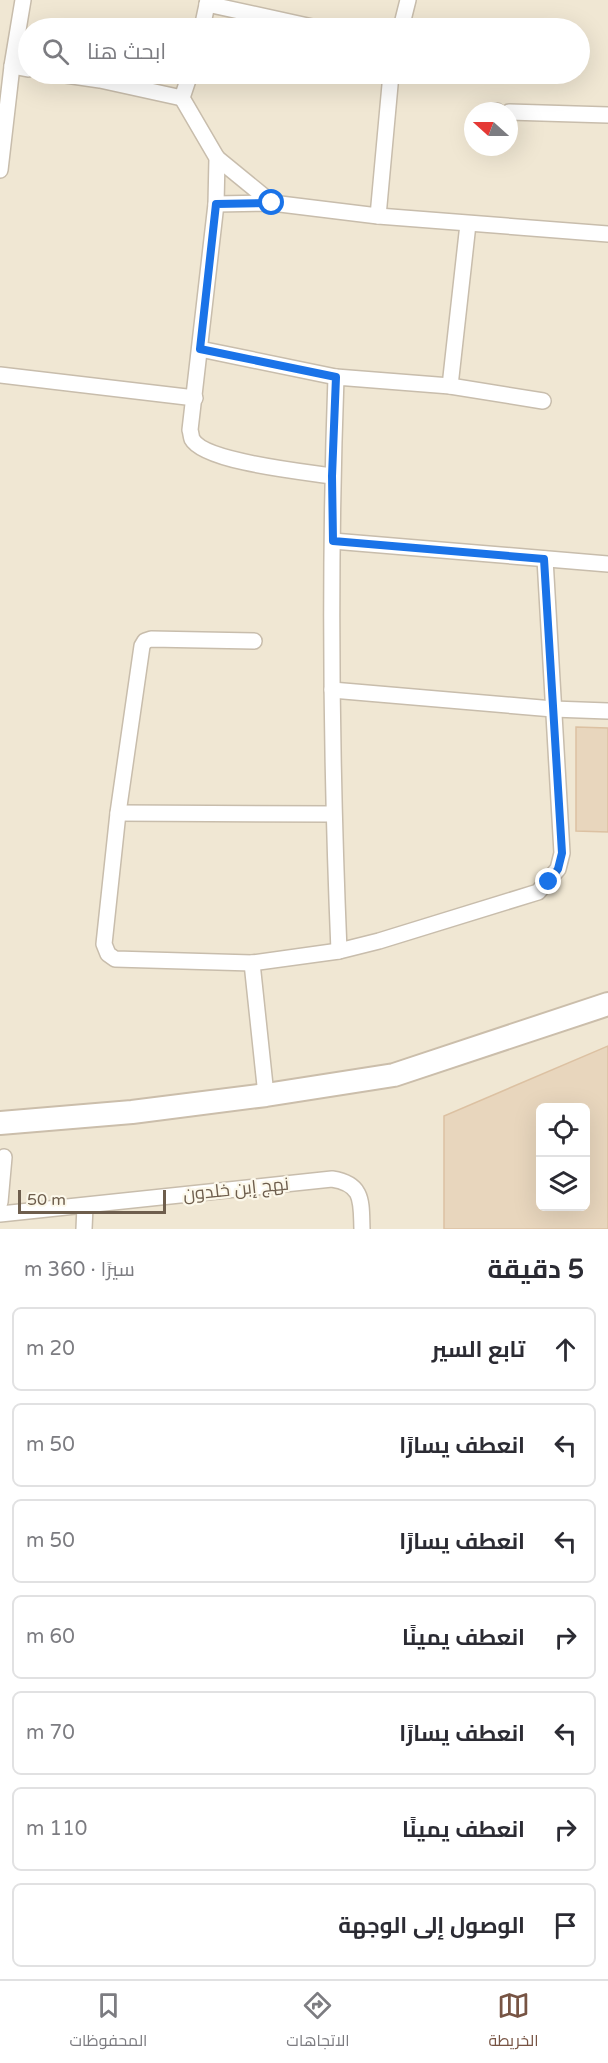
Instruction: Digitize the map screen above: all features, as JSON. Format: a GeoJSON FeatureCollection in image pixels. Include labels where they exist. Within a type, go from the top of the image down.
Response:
{"type":"FeatureCollection","features":[{"type":"Feature","properties":{"kind":"street"},"geometry":{"type":"LineString","coordinates":[[20,18],[23,0]]}},
{"type":"Feature","properties":{"kind":"street"},"geometry":{"type":"LineString","coordinates":[[403,18],[408,0]]}},
{"type":"Feature","properties":{"kind":"street"},"geometry":{"type":"LineString","coordinates":[[204,18],[207,2],[275,18]]}},
{"type":"Feature","properties":{"kind":"street"},"geometry":{"type":"LineString","coordinates":[[0,170],[18,30]]}},
{"type":"Feature","properties":{"kind":"street"},"geometry":{"type":"LineString","coordinates":[[12,66],[18,67]]}},
{"type":"Feature","properties":{"kind":"street"},"geometry":{"type":"LineString","coordinates":[[118,84],[182,98],[217,158],[272,203]]}},
{"type":"Feature","properties":{"kind":"street"},"geometry":{"type":"LineString","coordinates":[[182,98],[187,84]]}},
{"type":"Feature","properties":{"kind":"street"},"geometry":{"type":"LineString","coordinates":[[378,216],[390,84]]}},
{"type":"Feature","properties":{"kind":"street"},"geometry":{"type":"LineString","coordinates":[[518,112],[608,115]]}},
{"type":"Feature","properties":{"kind":"street"},"geometry":{"type":"LineString","coordinates":[[217,158],[216,204],[190,430],[192,439],[200,447],[234,461],[332,476]]}},
{"type":"Feature","properties":{"kind":"street"},"geometry":{"type":"LineString","coordinates":[[216,204],[272,203],[378,216],[608,234]]}},
{"type":"Feature","properties":{"kind":"street"},"geometry":{"type":"LineString","coordinates":[[450,386],[468,224]]}},
{"type":"Feature","properties":{"kind":"street"},"geometry":{"type":"LineString","coordinates":[[200,349],[336,377],[450,386],[543,401]]}},
{"type":"Feature","properties":{"kind":"street"},"geometry":{"type":"LineString","coordinates":[[0,375],[195,399]]}},
{"type":"Feature","properties":{"kind":"street"},"geometry":{"type":"LineString","coordinates":[[336,377],[332,476],[332,690],[333,814],[339,951]]}},
{"type":"Feature","properties":{"kind":"street"},"geometry":{"type":"LineString","coordinates":[[333,541],[608,564]]}},
{"type":"Feature","properties":{"kind":"street"},"geometry":{"type":"LineString","coordinates":[[254,641],[151,639],[145,641],[142,646],[118,813],[104,944],[108,954],[115,959],[252,963],[339,951],[514,900],[538,892],[549,882],[558,869],[562,853],[544,559]]}},
{"type":"Feature","properties":{"kind":"street"},"geometry":{"type":"LineString","coordinates":[[332,690],[608,711]]}},
{"type":"Feature","properties":{"kind":"street"},"geometry":{"type":"LineString","coordinates":[[118,813],[333,814]]}},
{"type":"Feature","properties":{"kind":"street"},"geometry":{"type":"LineString","coordinates":[[252,963],[266,1095]]}},
{"type":"Feature","properties":{"kind":"street"},"geometry":{"type":"LineString","coordinates":[[0,1123],[132,1112],[266,1095],[394,1075],[608,1004]]}},
{"type":"Feature","properties":{"kind":"street"},"geometry":{"type":"LineString","coordinates":[[0,1202],[4,1157]]}},
{"type":"Feature","properties":{"kind":"street","name":"نهج إبن خلدون"},"geometry":{"type":"LineString","coordinates":[[0,1214],[333,1179],[345,1181],[354,1186],[361,1201],[362,1229]]}},
{"type":"Feature","properties":{"kind":"street"},"geometry":{"type":"LineString","coordinates":[[84,1229],[85,1206]]}},
{"type":"Feature","properties":{"kind":"shaded area"},"geometry":{"type":"Polygon","coordinates":[[[0,0],[608,0],[608,1229],[0,1229],[0,0]]]}},
{"type":"Feature","properties":{"kind":"building"},"geometry":{"type":"Polygon","coordinates":[[[576,727],[608,728],[608,832],[576,831],[576,727]]]}},
{"type":"Feature","properties":{"kind":"building"},"geometry":{"type":"Polygon","coordinates":[[[608,1046],[608,1229],[444,1229],[444,1116],[608,1046]]]}},
{"type":"Feature","properties":{"kind":"route"},"geometry":{"type":"LineString","coordinates":[[272,203],[216,204],[200,349],[336,377],[332,476],[333,541],[544,559],[562,853],[558,869],[549,882]]}}]}
